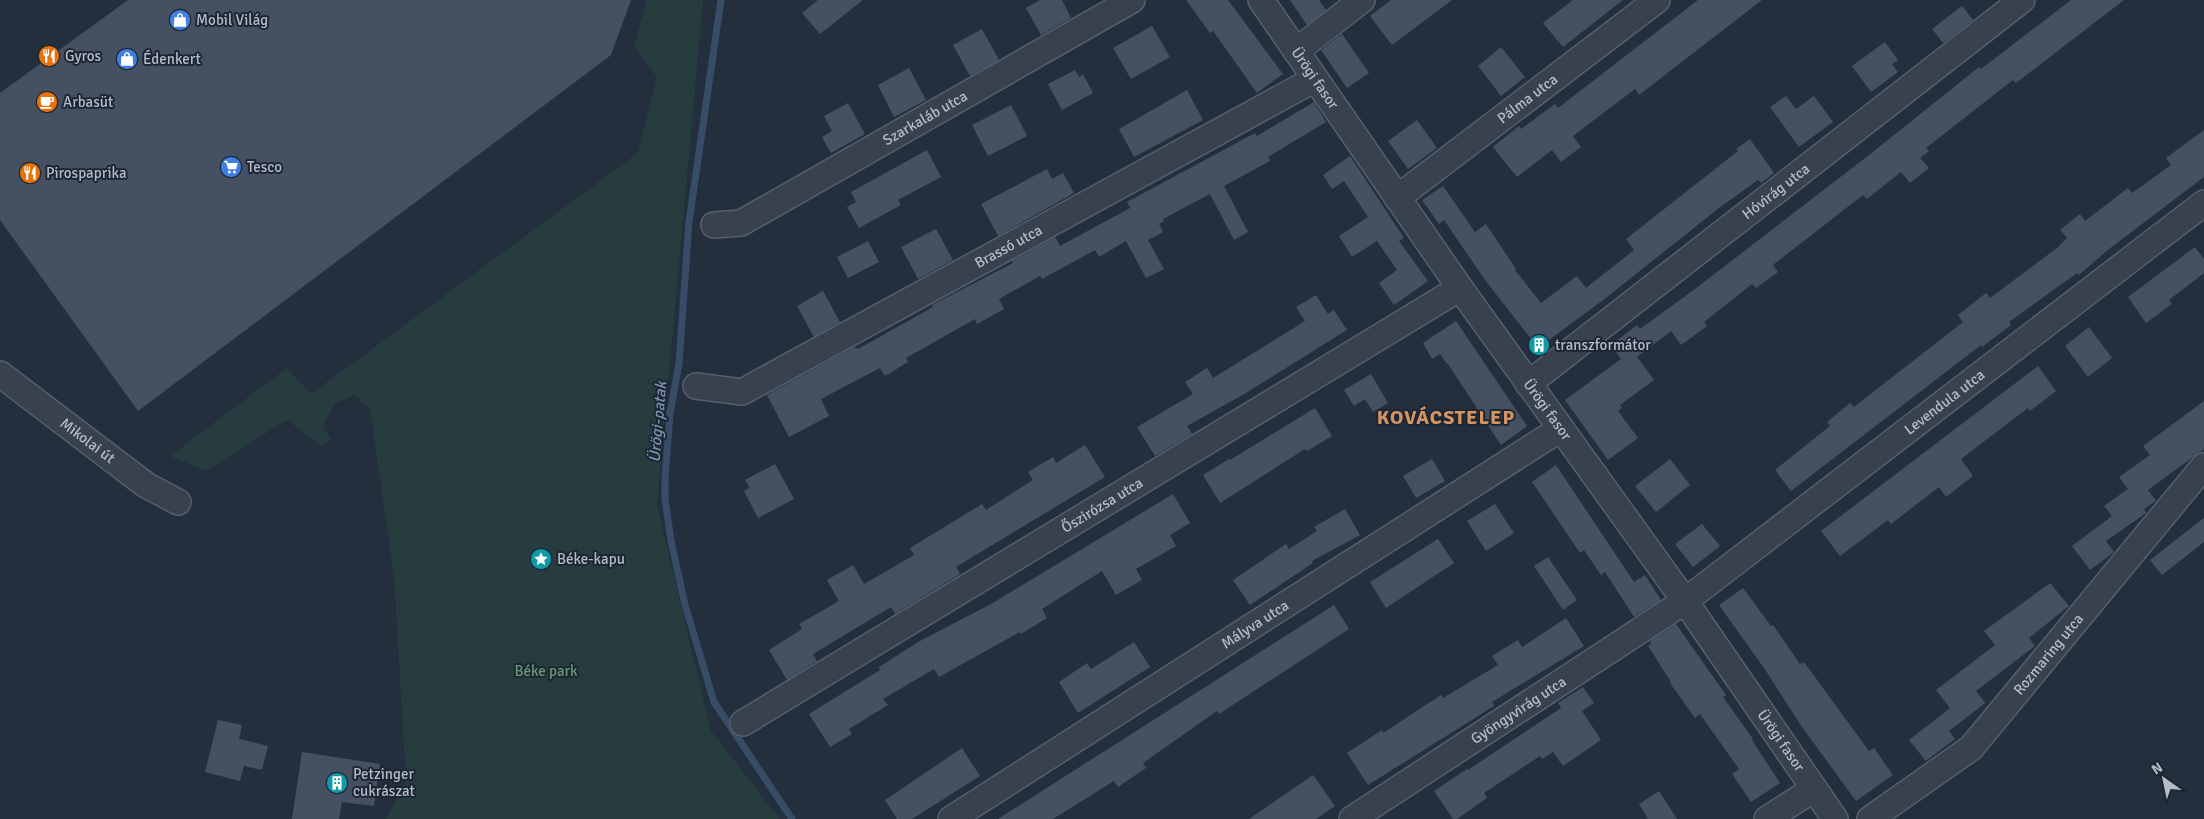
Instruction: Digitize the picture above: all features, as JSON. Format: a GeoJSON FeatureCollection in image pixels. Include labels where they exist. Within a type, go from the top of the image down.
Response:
{"type":"FeatureCollection","features":[{"type":"Feature","properties":{"kind":"street","name":"Szarkaláb utca"},"geometry":{"type":"LineString","coordinates":[[714,225],[741,223],[1132,0]]}},
{"type":"Feature","properties":{"kind":"street","name":"Ürögi fasor"},"geometry":{"type":"LineString","coordinates":[[1261,0],[1460,288],[1685,601],[1835,819]]}},
{"type":"Feature","properties":{"kind":"street"},"geometry":{"type":"LineString","coordinates":[[1296,51],[1362,0]]}},
{"type":"Feature","properties":{"kind":"street","name":"Pálma utca"},"geometry":{"type":"LineString","coordinates":[[1397,198],[1657,0]]}},
{"type":"Feature","properties":{"kind":"street","name":"Hóvirág utca"},"geometry":{"type":"LineString","coordinates":[[1528,384],[2022,0]]}},
{"type":"Feature","properties":{"kind":"street","name":"Brassó utca"},"geometry":{"type":"LineString","coordinates":[[696,386],[742,392],[1315,79]]}},
{"type":"Feature","properties":{"kind":"street","name":"Levendula utca"},"geometry":{"type":"LineString","coordinates":[[1685,601],[2204,203]]}},
{"type":"Feature","properties":{"kind":"street","name":"Őszirózsa utca"},"geometry":{"type":"LineString","coordinates":[[743,723],[1460,288]]}},
{"type":"Feature","properties":{"kind":"street","name":"Mikolai út"},"geometry":{"type":"LineString","coordinates":[[0,374],[146,485],[178,502]]}},
{"type":"Feature","properties":{"kind":"street","name":"Mályva utca"},"geometry":{"type":"LineString","coordinates":[[951,819],[1560,429]]}},
{"type":"Feature","properties":{"kind":"street","name":"Rozmaring utca"},"geometry":{"type":"LineString","coordinates":[[1870,819],[1971,748],[2204,466]]}},
{"type":"Feature","properties":{"kind":"street","name":"Gyöngyvirág utca"},"geometry":{"type":"LineString","coordinates":[[1352,819],[1685,601]]}},
{"type":"Feature","properties":{"kind":"street"},"geometry":{"type":"LineString","coordinates":[[1767,819],[1814,789]]}},
{"type":"Feature","properties":{"kind":"green space","name":"Béke park"},"geometry":{"type":"Polygon","coordinates":[[[647,0],[703,0],[657,505],[711,731],[780,819],[386,819],[406,781],[394,575],[370,409],[355,395],[335,403],[322,427],[331,439],[322,446],[287,420],[206,471],[170,456],[287,368],[311,394],[638,153],[657,77],[634,46],[647,0]]]}},
{"type":"Feature","properties":{"kind":"building","name":"Tesco"},"geometry":{"type":"Polygon","coordinates":[[[128,0],[631,0],[611,55],[138,411],[0,220],[0,93],[128,0]]]}},
{"type":"Feature","properties":{"kind":"building"},"geometry":{"type":"Polygon","coordinates":[[[818,0],[863,0],[820,34],[802,13],[818,0]]]}},
{"type":"Feature","properties":{"kind":"building"},"geometry":{"type":"Polygon","coordinates":[[[1040,0],[1062,0],[1071,18],[1041,35],[1026,8],[1040,0]]]}},
{"type":"Feature","properties":{"kind":"building"},"geometry":{"type":"Polygon","coordinates":[[[1186,0],[1228,0],[1283,74],[1257,93],[1213,31],[1210,33],[1186,0]]]}},
{"type":"Feature","properties":{"kind":"building"},"geometry":{"type":"Polygon","coordinates":[[[1290,0],[1319,0],[1326,10],[1307,25],[1290,0]]]}},
{"type":"Feature","properties":{"kind":"building"},"geometry":{"type":"Polygon","coordinates":[[[1391,0],[1452,0],[1392,45],[1370,16],[1391,0]]]}},
{"type":"Feature","properties":{"kind":"building"},"geometry":{"type":"Polygon","coordinates":[[[1573,0],[1623,0],[1563,47],[1543,23],[1573,0]]]}},
{"type":"Feature","properties":{"kind":"building"},"geometry":{"type":"Polygon","coordinates":[[[1698,0],[1762,0],[1639,95],[1635,89],[1573,136],[1581,147],[1561,162],[1552,150],[1517,177],[1493,147],[1519,126],[1521,129],[1555,104],[1558,108],[1698,0]]]}},
{"type":"Feature","properties":{"kind":"building"},"geometry":{"type":"Polygon","coordinates":[[[2071,0],[2124,0],[2016,83],[2013,80],[1926,148],[1929,151],[1920,158],[1929,168],[1910,183],[1901,172],[1867,199],[1863,195],[1773,265],[1778,272],[1756,288],[1752,284],[1704,322],[1707,326],[1681,345],[1671,331],[1637,357],[1654,380],[1620,405],[1622,408],[1618,411],[1638,438],[1608,460],[1565,400],[1621,359],[1611,345],[1637,325],[1640,329],[1695,289],[1869,155],[1979,67],[1981,69],[2071,0]]]}},
{"type":"Feature","properties":{"kind":"building"},"geometry":{"type":"Polygon","coordinates":[[[1962,6],[1973,20],[1943,43],[1932,29],[1962,6]]]}},
{"type":"Feature","properties":{"kind":"building"},"geometry":{"type":"Polygon","coordinates":[[[1152,26],[1170,57],[1131,79],[1113,48],[1152,26]]]}},
{"type":"Feature","properties":{"kind":"building"},"geometry":{"type":"Polygon","coordinates":[[[982,29],[999,60],[970,76],[953,45],[982,29]]]}},
{"type":"Feature","properties":{"kind":"building"},"geometry":{"type":"Polygon","coordinates":[[[1342,34],[1369,73],[1347,88],[1321,50],[1342,34]]]}},
{"type":"Feature","properties":{"kind":"building"},"geometry":{"type":"Polygon","coordinates":[[[1885,42],[1898,60],[1892,64],[1898,72],[1871,92],[1852,66],[1885,42]]]}},
{"type":"Feature","properties":{"kind":"building"},"geometry":{"type":"Polygon","coordinates":[[[1501,47],[1525,77],[1501,96],[1478,66],[1501,47]]]}},
{"type":"Feature","properties":{"kind":"building"},"geometry":{"type":"Polygon","coordinates":[[[909,68],[926,100],[894,117],[878,85],[909,68]]]}},
{"type":"Feature","properties":{"kind":"building"},"geometry":{"type":"Polygon","coordinates":[[[1075,70],[1079,77],[1083,74],[1093,93],[1062,110],[1048,84],[1075,70]]]}},
{"type":"Feature","properties":{"kind":"building"},"geometry":{"type":"Polygon","coordinates":[[[1187,90],[1203,120],[1134,157],[1119,129],[1187,90]]]}},
{"type":"Feature","properties":{"kind":"building"},"geometry":{"type":"Polygon","coordinates":[[[1786,96],[1796,109],[1814,96],[1833,122],[1799,147],[1770,107],[1786,96]]]}},
{"type":"Feature","properties":{"kind":"building"},"geometry":{"type":"Polygon","coordinates":[[[1314,102],[1326,122],[1268,157],[1270,161],[1224,186],[1248,232],[1234,240],[1210,194],[1163,219],[1164,221],[1159,224],[1163,232],[1148,240],[1164,269],[1146,278],[1126,241],[1099,257],[1095,250],[1042,279],[1040,276],[999,299],[1004,309],[977,324],[975,319],[906,358],[908,362],[885,376],[880,368],[821,399],[829,416],[789,437],[767,395],[854,347],[858,349],[933,307],[932,305],[1013,263],[1012,261],[1055,237],[1060,246],[1130,208],[1127,202],[1255,133],[1257,136],[1314,102]]]}},
{"type":"Feature","properties":{"kind":"building"},"geometry":{"type":"Polygon","coordinates":[[[848,103],[865,134],[831,153],[822,137],[832,131],[824,116],[848,103]]]}},
{"type":"Feature","properties":{"kind":"building"},"geometry":{"type":"Polygon","coordinates":[[[1011,105],[1027,136],[988,156],[972,125],[1011,105]]]}},
{"type":"Feature","properties":{"kind":"building"},"geometry":{"type":"Polygon","coordinates":[[[1417,120],[1437,148],[1408,169],[1388,141],[1417,120]]]}},
{"type":"Feature","properties":{"kind":"building"},"geometry":{"type":"Polygon","coordinates":[[[2204,130],[2204,177],[2109,249],[2079,275],[2077,273],[2009,322],[2011,325],[1982,347],[1981,345],[1791,491],[1775,470],[1830,426],[1827,422],[1850,403],[1854,407],[1963,322],[1958,315],[1986,293],[1990,298],[2057,248],[2067,238],[2060,230],[2080,214],[2085,221],[2128,188],[2132,193],[2171,165],[2166,158],[2204,130]]]}},
{"type":"Feature","properties":{"kind":"building"},"geometry":{"type":"Polygon","coordinates":[[[1750,139],[1774,173],[1761,183],[1758,180],[1719,208],[1602,301],[1538,348],[1485,280],[1444,220],[1439,224],[1422,200],[1443,186],[1475,232],[1486,224],[1515,270],[1541,303],[1577,276],[1586,288],[1634,250],[1626,239],[1738,151],[1736,149],[1750,139]]]}},
{"type":"Feature","properties":{"kind":"building"},"geometry":{"type":"Polygon","coordinates":[[[927,150],[941,177],[898,200],[901,205],[859,228],[847,207],[856,202],[851,192],[927,150]]]}},
{"type":"Feature","properties":{"kind":"building"},"geometry":{"type":"Polygon","coordinates":[[[1350,156],[1404,238],[1399,241],[1428,281],[1394,305],[1379,283],[1397,270],[1377,241],[1352,257],[1339,236],[1368,217],[1344,181],[1332,189],[1323,175],[1350,156]]]}},
{"type":"Feature","properties":{"kind":"building"},"geometry":{"type":"Polygon","coordinates":[[[1047,169],[1052,179],[1063,173],[1074,193],[998,236],[981,204],[1047,169]]]}},
{"type":"Feature","properties":{"kind":"building"},"geometry":{"type":"Polygon","coordinates":[[[936,229],[953,260],[918,279],[901,247],[936,229]]]}},
{"type":"Feature","properties":{"kind":"building"},"geometry":{"type":"Polygon","coordinates":[[[868,241],[879,262],[848,278],[837,257],[868,241]]]}},
{"type":"Feature","properties":{"kind":"building"},"geometry":{"type":"Polygon","coordinates":[[[2195,247],[2204,259],[2204,273],[2169,300],[2172,304],[2146,323],[2128,297],[2195,247]]]}},
{"type":"Feature","properties":{"kind":"building"},"geometry":{"type":"Polygon","coordinates":[[[823,291],[840,322],[814,337],[797,306],[823,291]]]}},
{"type":"Feature","properties":{"kind":"building"},"geometry":{"type":"Polygon","coordinates":[[[1316,295],[1328,314],[1334,310],[1347,330],[1246,393],[1187,426],[1192,434],[1155,456],[1137,427],[1193,394],[1185,382],[1207,368],[1213,378],[1305,321],[1296,307],[1316,295]]]}},
{"type":"Feature","properties":{"kind":"building"},"geometry":{"type":"Polygon","coordinates":[[[1456,321],[1527,426],[1501,445],[1448,364],[1440,354],[1432,359],[1423,343],[1456,321]]]}},
{"type":"Feature","properties":{"kind":"building"},"geometry":{"type":"Polygon","coordinates":[[[2089,327],[2112,358],[2088,377],[2065,346],[2089,327]]]}},
{"type":"Feature","properties":{"kind":"building"},"geometry":{"type":"Polygon","coordinates":[[[2038,366],[2056,391],[2030,411],[2028,408],[1961,459],[1973,476],[1946,497],[1939,487],[1891,524],[1888,520],[1840,556],[1821,531],[2038,366]]]}},
{"type":"Feature","properties":{"kind":"building"},"geometry":{"type":"Polygon","coordinates":[[[1371,374],[1388,403],[1373,412],[1365,399],[1354,406],[1344,390],[1371,374]]]}},
{"type":"Feature","properties":{"kind":"building"},"geometry":{"type":"Polygon","coordinates":[[[2204,401],[2204,449],[2148,490],[2156,501],[2144,509],[2146,513],[2106,541],[2114,552],[2090,570],[2072,546],[2112,516],[2104,506],[2128,489],[2119,477],[2150,455],[2143,446],[2204,401]]]}},
{"type":"Feature","properties":{"kind":"building"},"geometry":{"type":"Polygon","coordinates":[[[1315,408],[1332,436],[1307,451],[1305,449],[1220,503],[1203,475],[1315,408]]]}},
{"type":"Feature","properties":{"kind":"building"},"geometry":{"type":"Polygon","coordinates":[[[1085,445],[1105,477],[956,567],[960,574],[895,614],[891,607],[813,654],[817,661],[787,680],[769,650],[802,629],[799,624],[839,601],[827,580],[853,565],[864,584],[914,555],[910,548],[982,504],[986,510],[1033,480],[1028,472],[1053,457],[1056,463],[1085,445]]]}},
{"type":"Feature","properties":{"kind":"building"},"geometry":{"type":"Polygon","coordinates":[[[1432,459],[1445,481],[1416,498],[1403,476],[1432,459]]]}},
{"type":"Feature","properties":{"kind":"building"},"geometry":{"type":"Polygon","coordinates":[[[1670,459],[1690,485],[1656,512],[1635,486],[1670,459]]]}},
{"type":"Feature","properties":{"kind":"building"},"geometry":{"type":"Polygon","coordinates":[[[775,464],[794,499],[758,518],[744,491],[750,488],[745,480],[775,464]]]}},
{"type":"Feature","properties":{"kind":"building"},"geometry":{"type":"Polygon","coordinates":[[[1556,465],[1634,582],[1645,575],[1661,600],[1634,617],[1605,572],[1601,575],[1584,550],[1580,553],[1532,482],[1556,465]]]}},
{"type":"Feature","properties":{"kind":"building"},"geometry":{"type":"Polygon","coordinates":[[[1173,494],[1190,523],[1170,535],[1176,546],[1136,569],[1142,580],[1116,595],[1102,571],[1042,609],[1047,618],[1021,634],[1020,632],[939,677],[934,669],[883,699],[888,705],[849,729],[852,734],[830,747],[809,714],[880,670],[879,667],[918,642],[991,604],[1173,494]]]}},
{"type":"Feature","properties":{"kind":"building"},"geometry":{"type":"Polygon","coordinates":[[[1495,504],[1514,533],[1486,551],[1467,521],[1495,504]]]}},
{"type":"Feature","properties":{"kind":"building"},"geometry":{"type":"Polygon","coordinates":[[[1345,509],[1360,535],[1312,561],[1313,563],[1250,605],[1233,580],[1286,544],[1289,549],[1317,531],[1314,527],[1345,509]]]}},
{"type":"Feature","properties":{"kind":"building"},"geometry":{"type":"Polygon","coordinates":[[[2204,518],[2204,542],[2162,575],[2150,560],[2204,518]]]}},
{"type":"Feature","properties":{"kind":"building"},"geometry":{"type":"Polygon","coordinates":[[[1702,524],[1720,546],[1693,567],[1675,544],[1702,524]]]}},
{"type":"Feature","properties":{"kind":"building"},"geometry":{"type":"Polygon","coordinates":[[[1438,539],[1454,563],[1386,608],[1370,582],[1438,539]]]}},
{"type":"Feature","properties":{"kind":"building"},"geometry":{"type":"Polygon","coordinates":[[[1548,557],[1577,600],[1563,610],[1534,566],[1548,557]]]}},
{"type":"Feature","properties":{"kind":"building"},"geometry":{"type":"Polygon","coordinates":[[[2050,583],[2069,606],[2029,638],[2035,646],[1976,691],[1985,703],[1949,731],[1955,739],[1926,761],[1909,740],[1950,708],[1936,690],[1995,645],[1984,631],[2050,583]]]}},
{"type":"Feature","properties":{"kind":"building"},"geometry":{"type":"Polygon","coordinates":[[[1743,588],[1771,626],[1773,625],[1800,664],[1804,662],[1869,751],[1874,748],[1893,775],[1856,801],[1802,727],[1766,671],[1719,605],[1743,588]]]}},
{"type":"Feature","properties":{"kind":"building"},"geometry":{"type":"Polygon","coordinates":[[[1334,605],[1349,629],[1219,714],[1217,711],[1143,763],[1146,768],[1118,787],[1114,781],[1053,819],[998,819],[1334,605]]]}},
{"type":"Feature","properties":{"kind":"building"},"geometry":{"type":"Polygon","coordinates":[[[1566,618],[1584,646],[1492,702],[1494,706],[1368,785],[1347,753],[1382,730],[1383,733],[1441,695],[1443,698],[1498,665],[1492,656],[1518,640],[1522,647],[1566,618]]]}},
{"type":"Feature","properties":{"kind":"building"},"geometry":{"type":"Polygon","coordinates":[[[1676,624],[1726,695],[1723,697],[1753,739],[1780,783],[1751,802],[1732,774],[1739,769],[1700,714],[1695,718],[1670,683],[1648,646],[1651,644],[1650,641],[1676,624]]]}},
{"type":"Feature","properties":{"kind":"building"},"geometry":{"type":"Polygon","coordinates":[[[1134,642],[1150,667],[1078,713],[1059,682],[1087,663],[1091,669],[1134,642]]]}},
{"type":"Feature","properties":{"kind":"building"},"geometry":{"type":"Polygon","coordinates":[[[1583,687],[1594,703],[1582,711],[1601,740],[1563,766],[1553,752],[1542,759],[1540,756],[1484,793],[1487,798],[1457,819],[1453,819],[1434,791],[1561,708],[1558,703],[1583,687]]]}},
{"type":"Feature","properties":{"kind":"building"},"geometry":{"type":"Polygon","coordinates":[[[218,720],[242,725],[239,739],[268,746],[262,770],[244,766],[240,781],[205,772],[218,720]]]}},
{"type":"Feature","properties":{"kind":"building"},"geometry":{"type":"Polygon","coordinates":[[[962,748],[980,776],[912,819],[897,819],[885,800],[962,748]]]}},
{"type":"Feature","properties":{"kind":"building","name":"Petzinger cukrászat"},"geometry":{"type":"Polygon","coordinates":[[[302,752],[380,764],[374,806],[342,802],[339,819],[292,819],[302,752]]]}},
{"type":"Feature","properties":{"kind":"building"},"geometry":{"type":"Polygon","coordinates":[[[1313,775],[1335,806],[1316,819],[1249,819],[1313,775]]]}},
{"type":"Feature","properties":{"kind":"building"},"geometry":{"type":"Polygon","coordinates":[[[1659,791],[1677,819],[1648,819],[1639,804],[1659,791]]]}},
{"type":"Feature","properties":{"kind":"waterway","name":"Ürögi-patak"},"geometry":{"type":"LineString","coordinates":[[721,0],[689,222],[679,364],[670,413],[665,499],[671,541],[685,605],[714,702],[792,819]]}},
{"type":"Feature","properties":{"kind":"place","name":"Mobil Világ"},"geometry":{"type":"Point","coordinates":[180,20]}},
{"type":"Feature","properties":{"kind":"place","name":"Gyros"},"geometry":{"type":"Point","coordinates":[49,56]}},
{"type":"Feature","properties":{"kind":"place","name":"Édenkert"},"geometry":{"type":"Point","coordinates":[127,59]}},
{"type":"Feature","properties":{"kind":"place","name":"Arbasüt"},"geometry":{"type":"Point","coordinates":[47,102]}},
{"type":"Feature","properties":{"kind":"place","name":"Tesco"},"geometry":{"type":"Point","coordinates":[231,167]}},
{"type":"Feature","properties":{"kind":"place","name":"Pirospaprika"},"geometry":{"type":"Point","coordinates":[30,173]}},
{"type":"Feature","properties":{"kind":"place","name":"transzformátor"},"geometry":{"type":"Point","coordinates":[1539,345]}},
{"type":"Feature","properties":{"kind":"place","name":"Béke-kapu"},"geometry":{"type":"Point","coordinates":[541,559]}},
{"type":"Feature","properties":{"kind":"place","name":"Petzinger cukrászat"},"geometry":{"type":"Point","coordinates":[337,783]}},
{"type":"Feature","properties":{"kind":"district","name":"KOVÁCSTELEP"},"geometry":{"type":"Point","coordinates":[1446,417]}}]}
